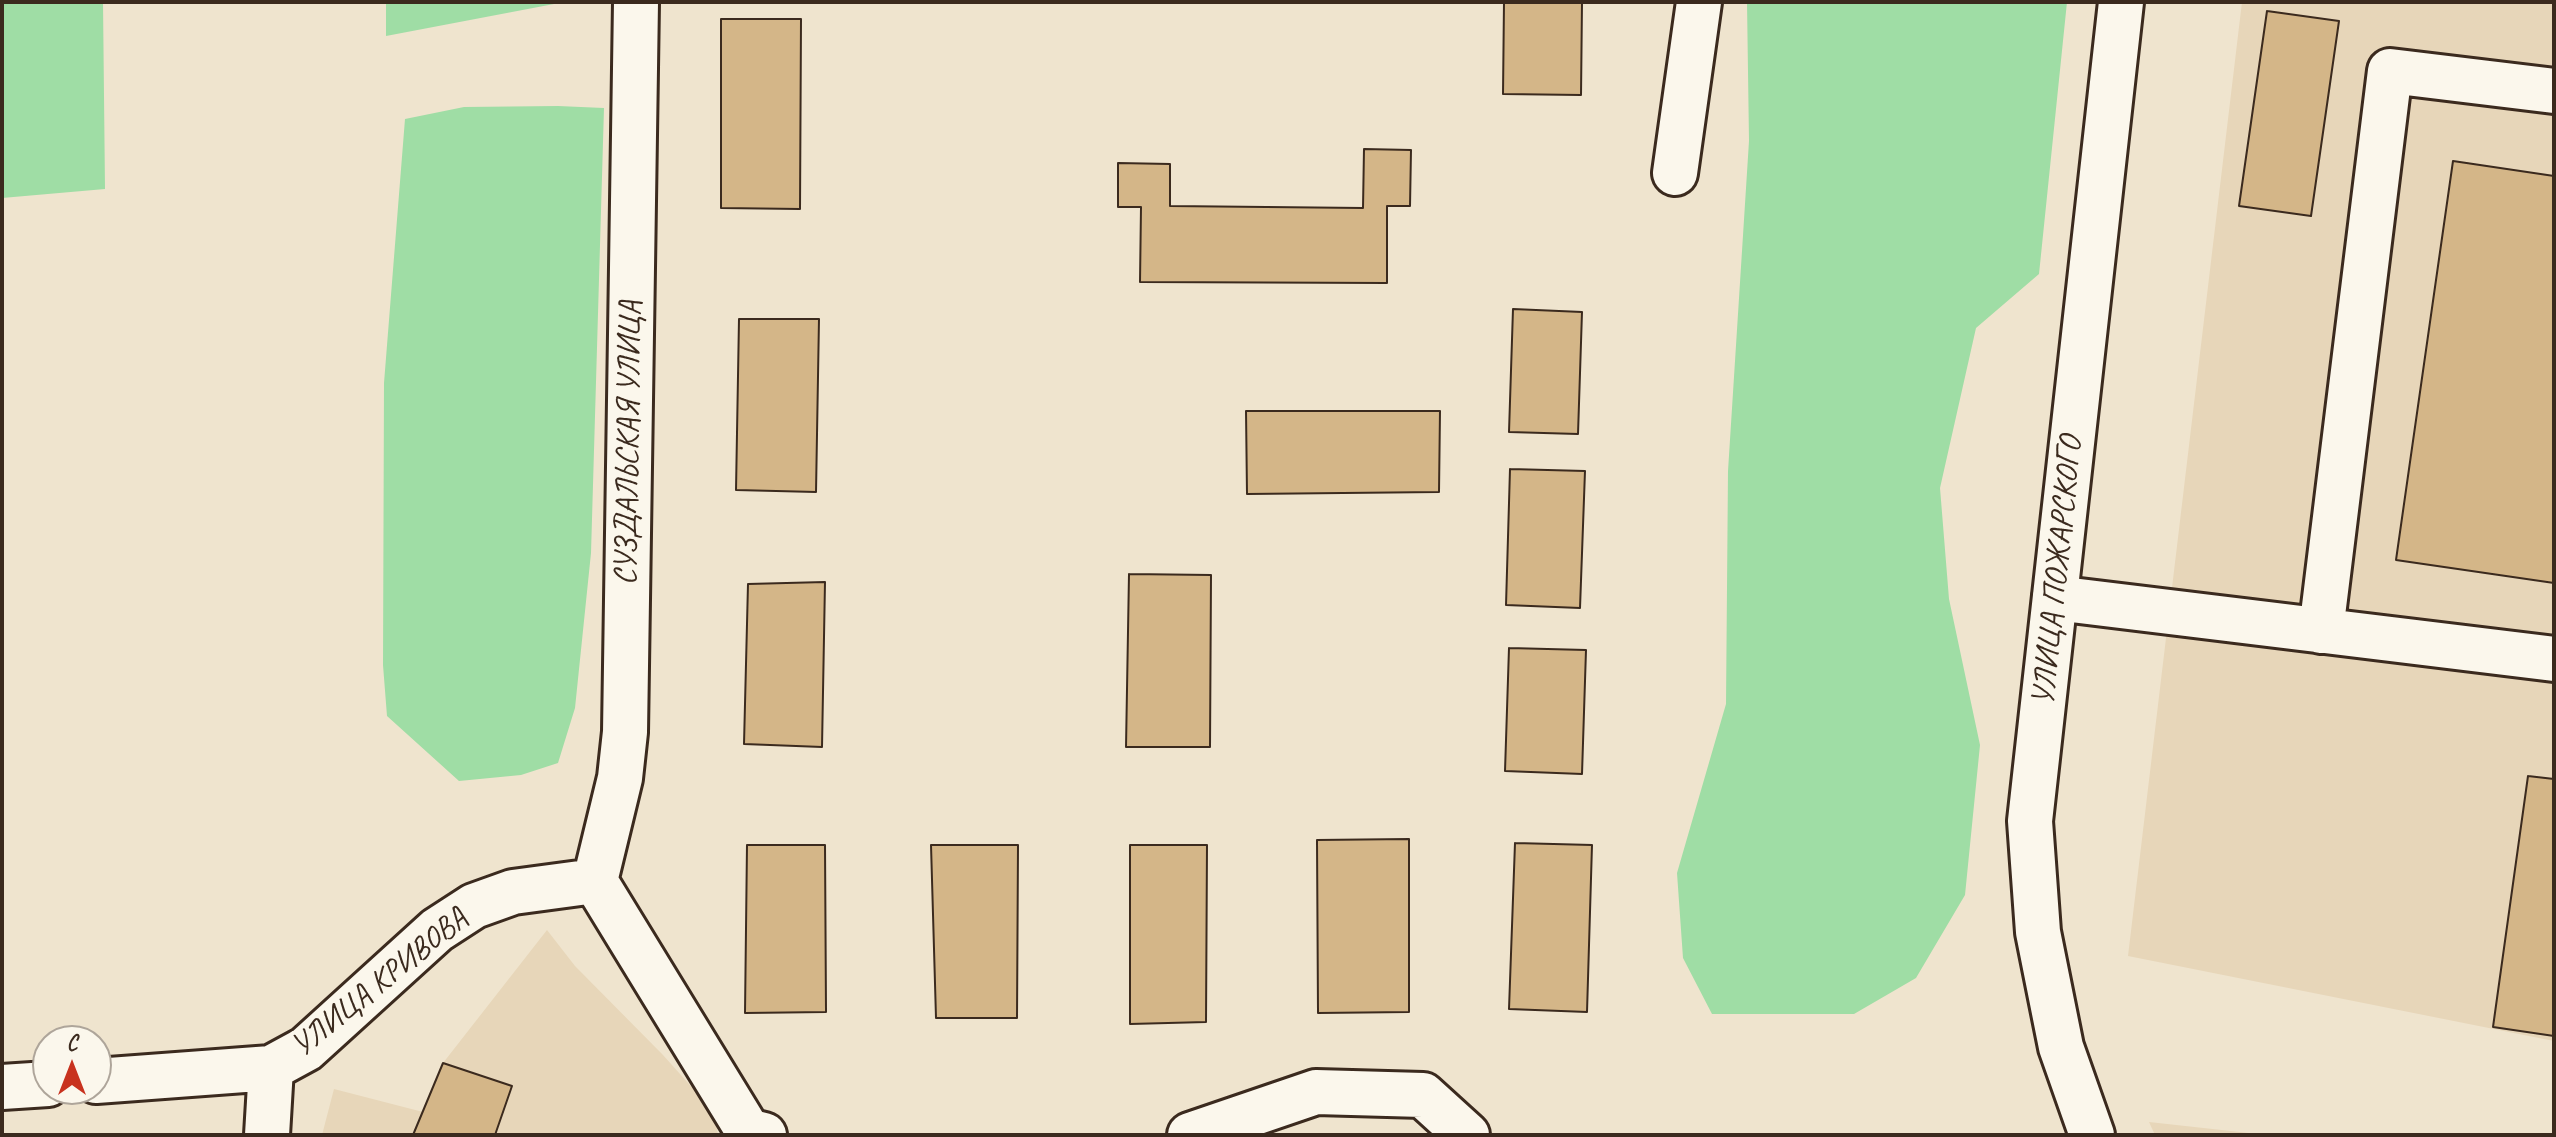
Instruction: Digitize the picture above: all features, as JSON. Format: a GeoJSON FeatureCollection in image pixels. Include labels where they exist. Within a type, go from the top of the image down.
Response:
{"type":"FeatureCollection","features":[{"type":"Feature","properties":{"kind":"street","name":"СУЗДАЛЬСКАЯ УЛИЦА"},"geometry":{"type":"LineString","coordinates":[[595,881],[620,778],[625,732],[636,2]]}},
{"type":"Feature","properties":{"kind":"street"},"geometry":{"type":"LineString","coordinates":[[1675,173],[1699,2]]}},
{"type":"Feature","properties":{"kind":"street","name":"УЛИЦА ПОЖАРСКОГО"},"geometry":{"type":"LineString","coordinates":[[2092,1135],[2061,1047],[2038,932],[2030,821],[2121,2]]}},
{"type":"Feature","properties":{"kind":"street"},"geometry":{"type":"LineString","coordinates":[[2321,631],[2390,71],[2554,91]]}},
{"type":"Feature","properties":{"kind":"street"},"geometry":{"type":"LineString","coordinates":[[2055,598],[2554,659]]}},
{"type":"Feature","properties":{"kind":"street","name":"УЛИЦА КРИВОВА"},"geometry":{"type":"LineString","coordinates":[[112,1080],[271,1068],[306,1049],[437,930],[474,906],[513,892],[595,881]]}},
{"type":"Feature","properties":{"kind":"street"},"geometry":{"type":"LineString","coordinates":[[595,881],[746,1128]]}},
{"type":"Feature","properties":{"kind":"street"},"geometry":{"type":"LineString","coordinates":[[267,1135],[271,1068]]}},
{"type":"Feature","properties":{"kind":"street"},"geometry":{"type":"LineString","coordinates":[[2,1087],[32,1085]]}},
{"type":"Feature","properties":{"kind":"street"},"geometry":{"type":"LineString","coordinates":[[1190,1135],[1316,1092],[1423,1095],[1467,1135]]}},
{"type":"Feature","properties":{"kind":"shaded area"},"geometry":{"type":"Polygon","coordinates":[[[2242,2],[2554,2],[2554,1041],[2128,956],[2242,2]]]}},
{"type":"Feature","properties":{"kind":"shaded area"},"geometry":{"type":"Polygon","coordinates":[[[547,930],[575,966],[714,1112],[718,1135],[322,1135],[334,1089],[423,1112],[443,1063],[547,930]]]}},
{"type":"Feature","properties":{"kind":"shaded area"},"geometry":{"type":"Polygon","coordinates":[[[2149,1122],[2267,1135],[2155,1135],[2149,1122]]]}},
{"type":"Feature","properties":{"kind":"green space"},"geometry":{"type":"Polygon","coordinates":[[[2,2],[103,2],[105,189],[2,198],[2,2]]]}},
{"type":"Feature","properties":{"kind":"green space"},"geometry":{"type":"Polygon","coordinates":[[[386,2],[555,2],[386,36],[386,2]]]}},
{"type":"Feature","properties":{"kind":"green space"},"geometry":{"type":"Polygon","coordinates":[[[1747,2],[2067,2],[2039,274],[1976,328],[1940,488],[1949,599],[1980,745],[1965,895],[1916,978],[1854,1014],[1712,1014],[1683,958],[1677,873],[1726,704],[1728,471],[1749,141],[1747,2]]]}},
{"type":"Feature","properties":{"kind":"green space"},"geometry":{"type":"Polygon","coordinates":[[[464,107],[604,108],[591,553],[575,708],[558,763],[521,775],[459,781],[387,716],[383,665],[384,383],[405,119],[464,107]]]}},
{"type":"Feature","properties":{"kind":"building"},"geometry":{"type":"Polygon","coordinates":[[[1504,2],[1582,2],[1581,95],[1503,94],[1504,2]]]}},
{"type":"Feature","properties":{"kind":"building"},"geometry":{"type":"Polygon","coordinates":[[[2267,11],[2339,21],[2311,216],[2239,206],[2267,11]]]}},
{"type":"Feature","properties":{"kind":"building"},"geometry":{"type":"Polygon","coordinates":[[[721,19],[801,19],[800,209],[721,208],[721,19]]]}},
{"type":"Feature","properties":{"kind":"building"},"geometry":{"type":"Polygon","coordinates":[[[1364,149],[1411,150],[1410,206],[1387,206],[1387,283],[1140,282],[1141,207],[1118,207],[1118,163],[1170,164],[1170,206],[1363,208],[1364,149]]]}},
{"type":"Feature","properties":{"kind":"building"},"geometry":{"type":"Polygon","coordinates":[[[2453,161],[2554,176],[2554,583],[2396,560],[2453,161]]]}},
{"type":"Feature","properties":{"kind":"building"},"geometry":{"type":"Polygon","coordinates":[[[1513,309],[1582,312],[1578,434],[1509,432],[1513,309]]]}},
{"type":"Feature","properties":{"kind":"building"},"geometry":{"type":"Polygon","coordinates":[[[739,319],[819,319],[816,492],[736,490],[739,319]]]}},
{"type":"Feature","properties":{"kind":"building"},"geometry":{"type":"Polygon","coordinates":[[[1246,411],[1440,411],[1439,492],[1247,494],[1246,411]]]}},
{"type":"Feature","properties":{"kind":"building"},"geometry":{"type":"Polygon","coordinates":[[[1510,469],[1585,471],[1580,608],[1506,605],[1510,469]]]}},
{"type":"Feature","properties":{"kind":"building"},"geometry":{"type":"Polygon","coordinates":[[[1129,574],[1211,575],[1210,747],[1126,747],[1129,574]]]}},
{"type":"Feature","properties":{"kind":"building"},"geometry":{"type":"Polygon","coordinates":[[[825,582],[822,747],[744,744],[748,584],[825,582]]]}},
{"type":"Feature","properties":{"kind":"building"},"geometry":{"type":"Polygon","coordinates":[[[1509,648],[1586,650],[1582,774],[1505,771],[1509,648]]]}},
{"type":"Feature","properties":{"kind":"building"},"geometry":{"type":"Polygon","coordinates":[[[2528,776],[2554,779],[2554,1036],[2493,1027],[2528,776]]]}},
{"type":"Feature","properties":{"kind":"building"},"geometry":{"type":"Polygon","coordinates":[[[1409,839],[1409,1012],[1318,1013],[1317,840],[1409,839]]]}},
{"type":"Feature","properties":{"kind":"building"},"geometry":{"type":"Polygon","coordinates":[[[1515,843],[1592,845],[1587,1012],[1509,1009],[1515,843]]]}},
{"type":"Feature","properties":{"kind":"building"},"geometry":{"type":"Polygon","coordinates":[[[747,845],[825,845],[826,1012],[745,1013],[747,845]]]}},
{"type":"Feature","properties":{"kind":"building"},"geometry":{"type":"Polygon","coordinates":[[[931,845],[1018,845],[1017,1018],[936,1018],[931,845]]]}},
{"type":"Feature","properties":{"kind":"building"},"geometry":{"type":"Polygon","coordinates":[[[1130,845],[1207,845],[1206,1022],[1130,1024],[1130,845]]]}},
{"type":"Feature","properties":{"kind":"building"},"geometry":{"type":"Polygon","coordinates":[[[443,1063],[512,1086],[495,1135],[413,1135],[443,1063]]]}}]}
